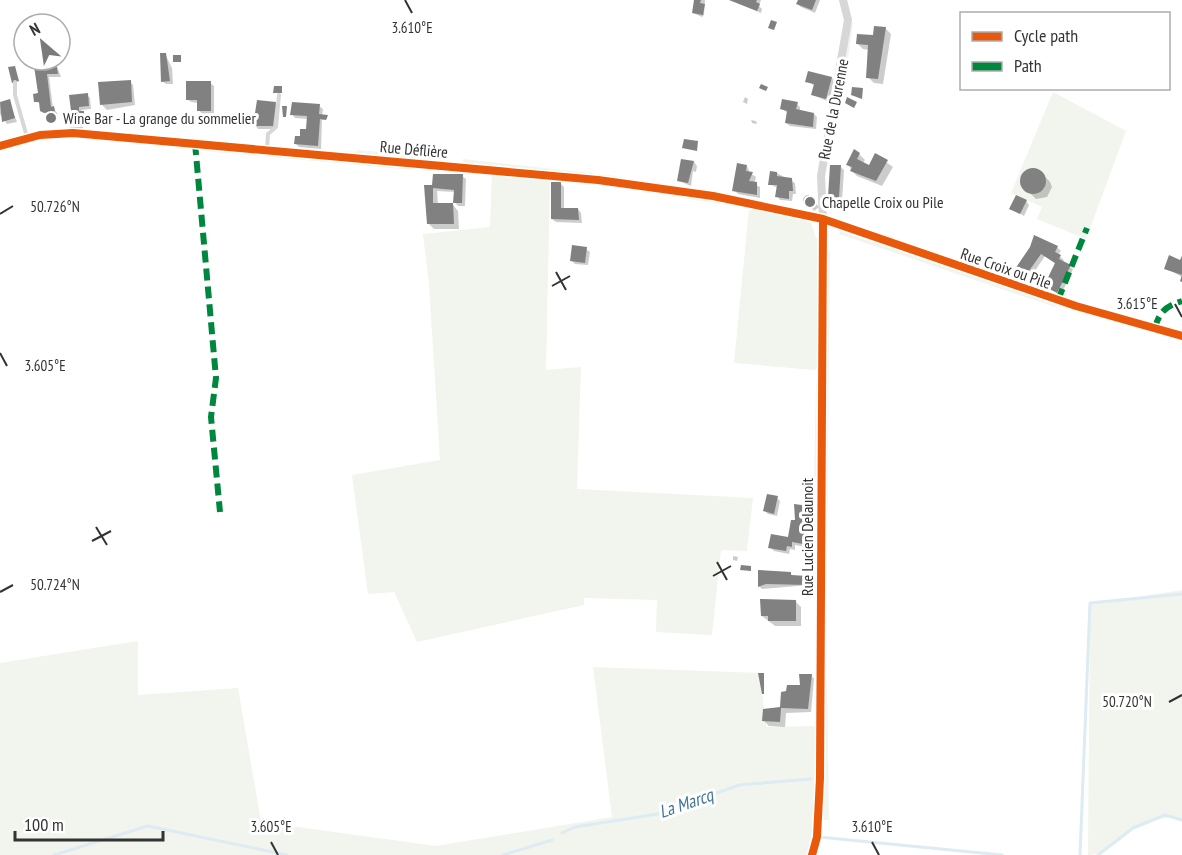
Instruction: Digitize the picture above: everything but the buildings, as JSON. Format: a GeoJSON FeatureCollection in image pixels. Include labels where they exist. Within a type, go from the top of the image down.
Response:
{"type":"FeatureCollection","features":[{"type":"Feature","properties":{"kind":"street","name":"Rue de la Durenne"},"geometry":{"type":"LineString","coordinates":[[823,219],[820,176],[848,20],[843,0]]}},
{"type":"Feature","properties":{"kind":"street","name":"Rue Déflière"},"geometry":{"type":"LineString","coordinates":[[0,146],[28,138],[73,133],[267,149],[632,184],[712,195],[823,219]]}},
{"type":"Feature","properties":{"kind":"street","name":"Rue Croix ou Pile"},"geometry":{"type":"LineString","coordinates":[[823,219],[1076,306],[1182,336]]}},
{"type":"Feature","properties":{"kind":"street","name":"Rue Lucien Delaunoit"},"geometry":{"type":"LineString","coordinates":[[812,855],[817,837],[820,778],[823,219]]}},
{"type":"Feature","properties":{"kind":"lane"},"geometry":{"type":"LineString","coordinates":[[15,82],[15,95],[28,138]]}},
{"type":"Feature","properties":{"kind":"lane"},"geometry":{"type":"LineString","coordinates":[[267,149],[268,134],[276,127],[279,95]]}},
{"type":"Feature","properties":{"kind":"shaded area"},"geometry":{"type":"Polygon","coordinates":[[[850,23],[853,23],[843,94],[840,94],[850,23]]]}},
{"type":"Feature","properties":{"kind":"shaded area"},"geometry":{"type":"Polygon","coordinates":[[[1053,92],[1126,131],[1086,239],[1037,219],[1042,207],[1011,193],[1053,92]]]}},
{"type":"Feature","properties":{"kind":"shaded area"},"geometry":{"type":"Polygon","coordinates":[[[204,148],[412,168],[412,170],[204,151],[204,148]]]}},
{"type":"Feature","properties":{"kind":"shaded area"},"geometry":{"type":"Polygon","coordinates":[[[324,150],[356,152],[357,150],[447,158],[447,162],[324,150]]]}},
{"type":"Feature","properties":{"kind":"shaded area"},"geometry":{"type":"Polygon","coordinates":[[[463,159],[616,176],[617,178],[462,164],[463,159]]]}},
{"type":"Feature","properties":{"kind":"shaded area"},"geometry":{"type":"Polygon","coordinates":[[[492,174],[550,181],[546,370],[581,367],[577,489],[753,498],[747,551],[721,550],[712,635],[656,632],[657,600],[584,598],[584,605],[417,642],[394,592],[368,594],[352,475],[440,460],[429,284],[423,234],[490,227],[492,174]]]}},
{"type":"Feature","properties":{"kind":"shaded area"},"geometry":{"type":"Polygon","coordinates":[[[626,186],[746,206],[746,208],[626,189],[626,186]]]}},
{"type":"Feature","properties":{"kind":"shaded area"},"geometry":{"type":"Polygon","coordinates":[[[749,209],[810,220],[816,238],[819,238],[818,367],[815,370],[734,363],[749,209]]]}},
{"type":"Feature","properties":{"kind":"shaded area"},"geometry":{"type":"Polygon","coordinates":[[[840,231],[1056,304],[1055,307],[839,234],[840,231]]]}},
{"type":"Feature","properties":{"kind":"shaded area"},"geometry":{"type":"Polygon","coordinates":[[[826,250],[830,251],[826,671],[823,670],[826,250]]]}},
{"type":"Feature","properties":{"kind":"shaded area"},"geometry":{"type":"Polygon","coordinates":[[[816,383],[818,383],[817,484],[814,482],[816,383]]]}},
{"type":"Feature","properties":{"kind":"shaded area"},"geometry":{"type":"Polygon","coordinates":[[[1182,590],[1182,820],[1166,818],[1152,820],[1140,825],[1110,848],[1088,855],[1090,604],[1182,590]]]}},
{"type":"Feature","properties":{"kind":"shaded area"},"geometry":{"type":"Polygon","coordinates":[[[138,641],[138,695],[238,688],[261,822],[436,846],[612,817],[593,667],[760,673],[766,727],[819,726],[820,778],[812,855],[0,855],[0,663],[138,641]]]}},
{"type":"Feature","properties":{"kind":"shaded area"},"geometry":{"type":"Polygon","coordinates":[[[823,681],[827,682],[829,820],[823,820],[823,681]]]}},
{"type":"Feature","properties":{"kind":"waterway"},"geometry":{"type":"LineString","coordinates":[[1080,855],[1090,603],[1182,594]]}},
{"type":"Feature","properties":{"kind":"waterway","name":"La Marcq"},"geometry":{"type":"LineString","coordinates":[[562,833],[575,827],[658,814],[739,785],[811,779]]}},
{"type":"Feature","properties":{"kind":"waterway","name":"La Marcq"},"geometry":{"type":"LineString","coordinates":[[1098,855],[1133,828],[1165,815],[1182,820]]}},
{"type":"Feature","properties":{"kind":"waterway","name":"La Marcq"},"geometry":{"type":"LineString","coordinates":[[54,855],[148,826],[287,855]]}},
{"type":"Feature","properties":{"kind":"waterway","name":"La Marcq"},"geometry":{"type":"LineString","coordinates":[[819,837],[1002,855]]}},
{"type":"Feature","properties":{"kind":"waterway","name":"La Marcq"},"geometry":{"type":"LineString","coordinates":[[503,855],[552,840]]}},
{"type":"Feature","properties":{"kind":"marked path"},"geometry":{"type":"LineString","coordinates":[[195,143],[216,378],[211,417],[220,512]]}},
{"type":"Feature","properties":{"kind":"marked path"},"geometry":{"type":"LineString","coordinates":[[1058,300],[1087,228]]}},
{"type":"Feature","properties":{"kind":"marked path"},"geometry":{"type":"LineString","coordinates":[[1155,328],[1164,310],[1182,301]]}},
{"type":"Feature","properties":{"kind":"cycle path"},"geometry":{"type":"LineString","coordinates":[[0,146],[40,135],[73,133],[598,180],[713,196],[823,219],[1076,306],[1182,336]]}},
{"type":"Feature","properties":{"kind":"cycle path"},"geometry":{"type":"LineString","coordinates":[[812,855],[817,837],[820,778],[823,219]]}},
{"type":"Feature","properties":{"kind":"place","name":"Wine Bar - La grange du sommelier"},"geometry":{"type":"Point","coordinates":[51,118]}},
{"type":"Feature","properties":{"kind":"place","name":"Chapelle Croix ou Pile"},"geometry":{"type":"Point","coordinates":[810,202]}}]}
